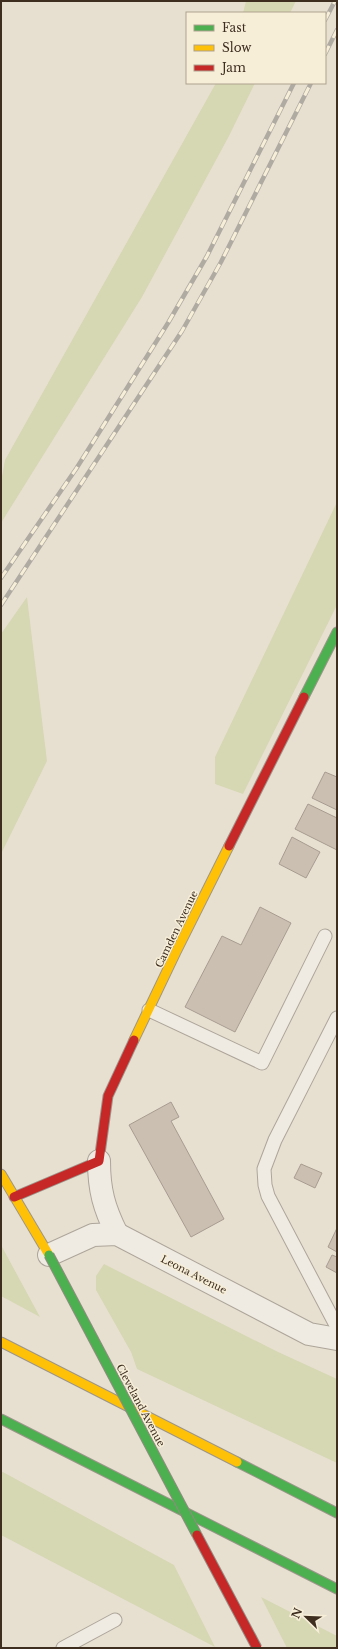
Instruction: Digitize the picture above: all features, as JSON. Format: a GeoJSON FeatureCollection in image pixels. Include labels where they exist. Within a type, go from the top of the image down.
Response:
{"type":"FeatureCollection","features":[{"type":"Feature","properties":{"kind":"main road","name":"Camden Avenue"},"geometry":{"type":"LineString","coordinates":[[99,1161],[108,1096],[179,945],[337,632]]}},
{"type":"Feature","properties":{"kind":"main road"},"geometry":{"type":"LineString","coordinates":[[14,1196],[38,1185],[82,1170],[99,1161]]}},
{"type":"Feature","properties":{"kind":"main road","name":"Cleveland Avenue"},"geometry":{"type":"LineString","coordinates":[[1,1174],[49,1255],[257,1648]]}},
{"type":"Feature","properties":{"kind":"main road"},"geometry":{"type":"LineString","coordinates":[[1,1342],[337,1513]]}},
{"type":"Feature","properties":{"kind":"main road"},"geometry":{"type":"LineString","coordinates":[[1,1419],[337,1589]]}},
{"type":"Feature","properties":{"kind":"street"},"geometry":{"type":"LineString","coordinates":[[99,1161],[99,1180],[105,1209],[117,1234]]}},
{"type":"Feature","properties":{"kind":"street","name":"Leona Avenue"},"geometry":{"type":"LineString","coordinates":[[49,1255],[93,1235],[117,1234],[309,1334],[337,1339]]}},
{"type":"Feature","properties":{"kind":"lane"},"geometry":{"type":"LineString","coordinates":[[149,1010],[262,1063],[325,936]]}},
{"type":"Feature","properties":{"kind":"lane"},"geometry":{"type":"LineString","coordinates":[[337,1018],[275,1140],[264,1169],[265,1185],[268,1196],[337,1327]]}},
{"type":"Feature","properties":{"kind":"lane"},"geometry":{"type":"LineString","coordinates":[[63,1648],[115,1620]]}},
{"type":"Feature","properties":{"kind":"green space"},"geometry":{"type":"Polygon","coordinates":[[[246,1],[296,1],[290,12],[243,12],[246,1]]]}},
{"type":"Feature","properties":{"kind":"green space"},"geometry":{"type":"Polygon","coordinates":[[[215,84],[255,84],[229,136],[142,297],[1,523],[1,482],[5,460],[215,84]]]}},
{"type":"Feature","properties":{"kind":"green space"},"geometry":{"type":"Polygon","coordinates":[[[337,502],[337,605],[243,794],[215,784],[215,757],[337,502]]]}},
{"type":"Feature","properties":{"kind":"green space"},"geometry":{"type":"Polygon","coordinates":[[[27,597],[47,761],[1,854],[1,634],[27,597]]]}},
{"type":"Feature","properties":{"kind":"green space"},"geometry":{"type":"Polygon","coordinates":[[[1,1245],[40,1317],[1,1296],[1,1245]]]}},
{"type":"Feature","properties":{"kind":"green space"},"geometry":{"type":"Polygon","coordinates":[[[104,1264],[276,1351],[337,1379],[337,1463],[137,1369],[131,1352],[96,1290],[96,1276],[104,1264]]]}},
{"type":"Feature","properties":{"kind":"green space"},"geometry":{"type":"Polygon","coordinates":[[[1,1471],[174,1565],[215,1647],[1,1535],[1,1471]]]}},
{"type":"Feature","properties":{"kind":"green space"},"geometry":{"type":"Polygon","coordinates":[[[261,1597],[337,1636],[337,1648],[287,1648],[261,1597]]]}},
{"type":"Feature","properties":{"kind":"building"},"geometry":{"type":"Polygon","coordinates":[[[325,772],[337,777],[337,810],[312,798],[325,772]]]}},
{"type":"Feature","properties":{"kind":"building"},"geometry":{"type":"Polygon","coordinates":[[[308,804],[337,818],[337,850],[295,829],[308,804]]]}},
{"type":"Feature","properties":{"kind":"building"},"geometry":{"type":"Polygon","coordinates":[[[292,837],[320,852],[306,878],[279,864],[292,837]]]}},
{"type":"Feature","properties":{"kind":"building"},"geometry":{"type":"Polygon","coordinates":[[[260,907],[291,923],[235,1032],[185,1007],[222,936],[241,945],[260,907]]]}},
{"type":"Feature","properties":{"kind":"building"},"geometry":{"type":"Polygon","coordinates":[[[171,1102],[179,1117],[171,1121],[224,1219],[191,1237],[129,1125],[171,1102]]]}},
{"type":"Feature","properties":{"kind":"building"},"geometry":{"type":"Polygon","coordinates":[[[301,1164],[322,1173],[315,1188],[294,1178],[301,1164]]]}},
{"type":"Feature","properties":{"kind":"building"},"geometry":{"type":"Polygon","coordinates":[[[337,1228],[337,1252],[328,1247],[337,1228]]]}},
{"type":"Feature","properties":{"kind":"building"},"geometry":{"type":"Polygon","coordinates":[[[332,1255],[337,1257],[337,1273],[326,1267],[332,1255]]]}},
{"type":"Feature","properties":{"kind":"railway"},"geometry":{"type":"LineString","coordinates":[[326,18],[335,1]]}},
{"type":"Feature","properties":{"kind":"railway"},"geometry":{"type":"LineString","coordinates":[[326,52],[337,30]]}},
{"type":"Feature","properties":{"kind":"railway"},"geometry":{"type":"LineString","coordinates":[[1,578],[76,469],[168,323],[207,256],[293,84]]}},
{"type":"Feature","properties":{"kind":"railway"},"geometry":{"type":"LineString","coordinates":[[1,605],[182,331],[221,262],[310,84]]}},
{"type":"Feature","properties":{"kind":"traffic: fast"},"geometry":{"type":"LineString","coordinates":[[304,697],[337,632]]}},
{"type":"Feature","properties":{"kind":"traffic: fast"},"geometry":{"type":"LineString","coordinates":[[49,1255],[197,1535]]}},
{"type":"Feature","properties":{"kind":"traffic: fast"},"geometry":{"type":"LineString","coordinates":[[1,1419],[337,1589]]}},
{"type":"Feature","properties":{"kind":"traffic: fast"},"geometry":{"type":"LineString","coordinates":[[237,1462],[337,1513]]}},
{"type":"Feature","properties":{"kind":"traffic: slow"},"geometry":{"type":"LineString","coordinates":[[134,1040],[229,846]]}},
{"type":"Feature","properties":{"kind":"traffic: slow"},"geometry":{"type":"LineString","coordinates":[[1,1174],[49,1255]]}},
{"type":"Feature","properties":{"kind":"traffic: slow"},"geometry":{"type":"LineString","coordinates":[[1,1342],[237,1462]]}},
{"type":"Feature","properties":{"kind":"traffic: jam"},"geometry":{"type":"LineString","coordinates":[[229,846],[304,697]]}},
{"type":"Feature","properties":{"kind":"traffic: jam"},"geometry":{"type":"LineString","coordinates":[[14,1197],[99,1161],[108,1096],[134,1040]]}},
{"type":"Feature","properties":{"kind":"traffic: jam"},"geometry":{"type":"LineString","coordinates":[[197,1535],[257,1648]]}}]}
